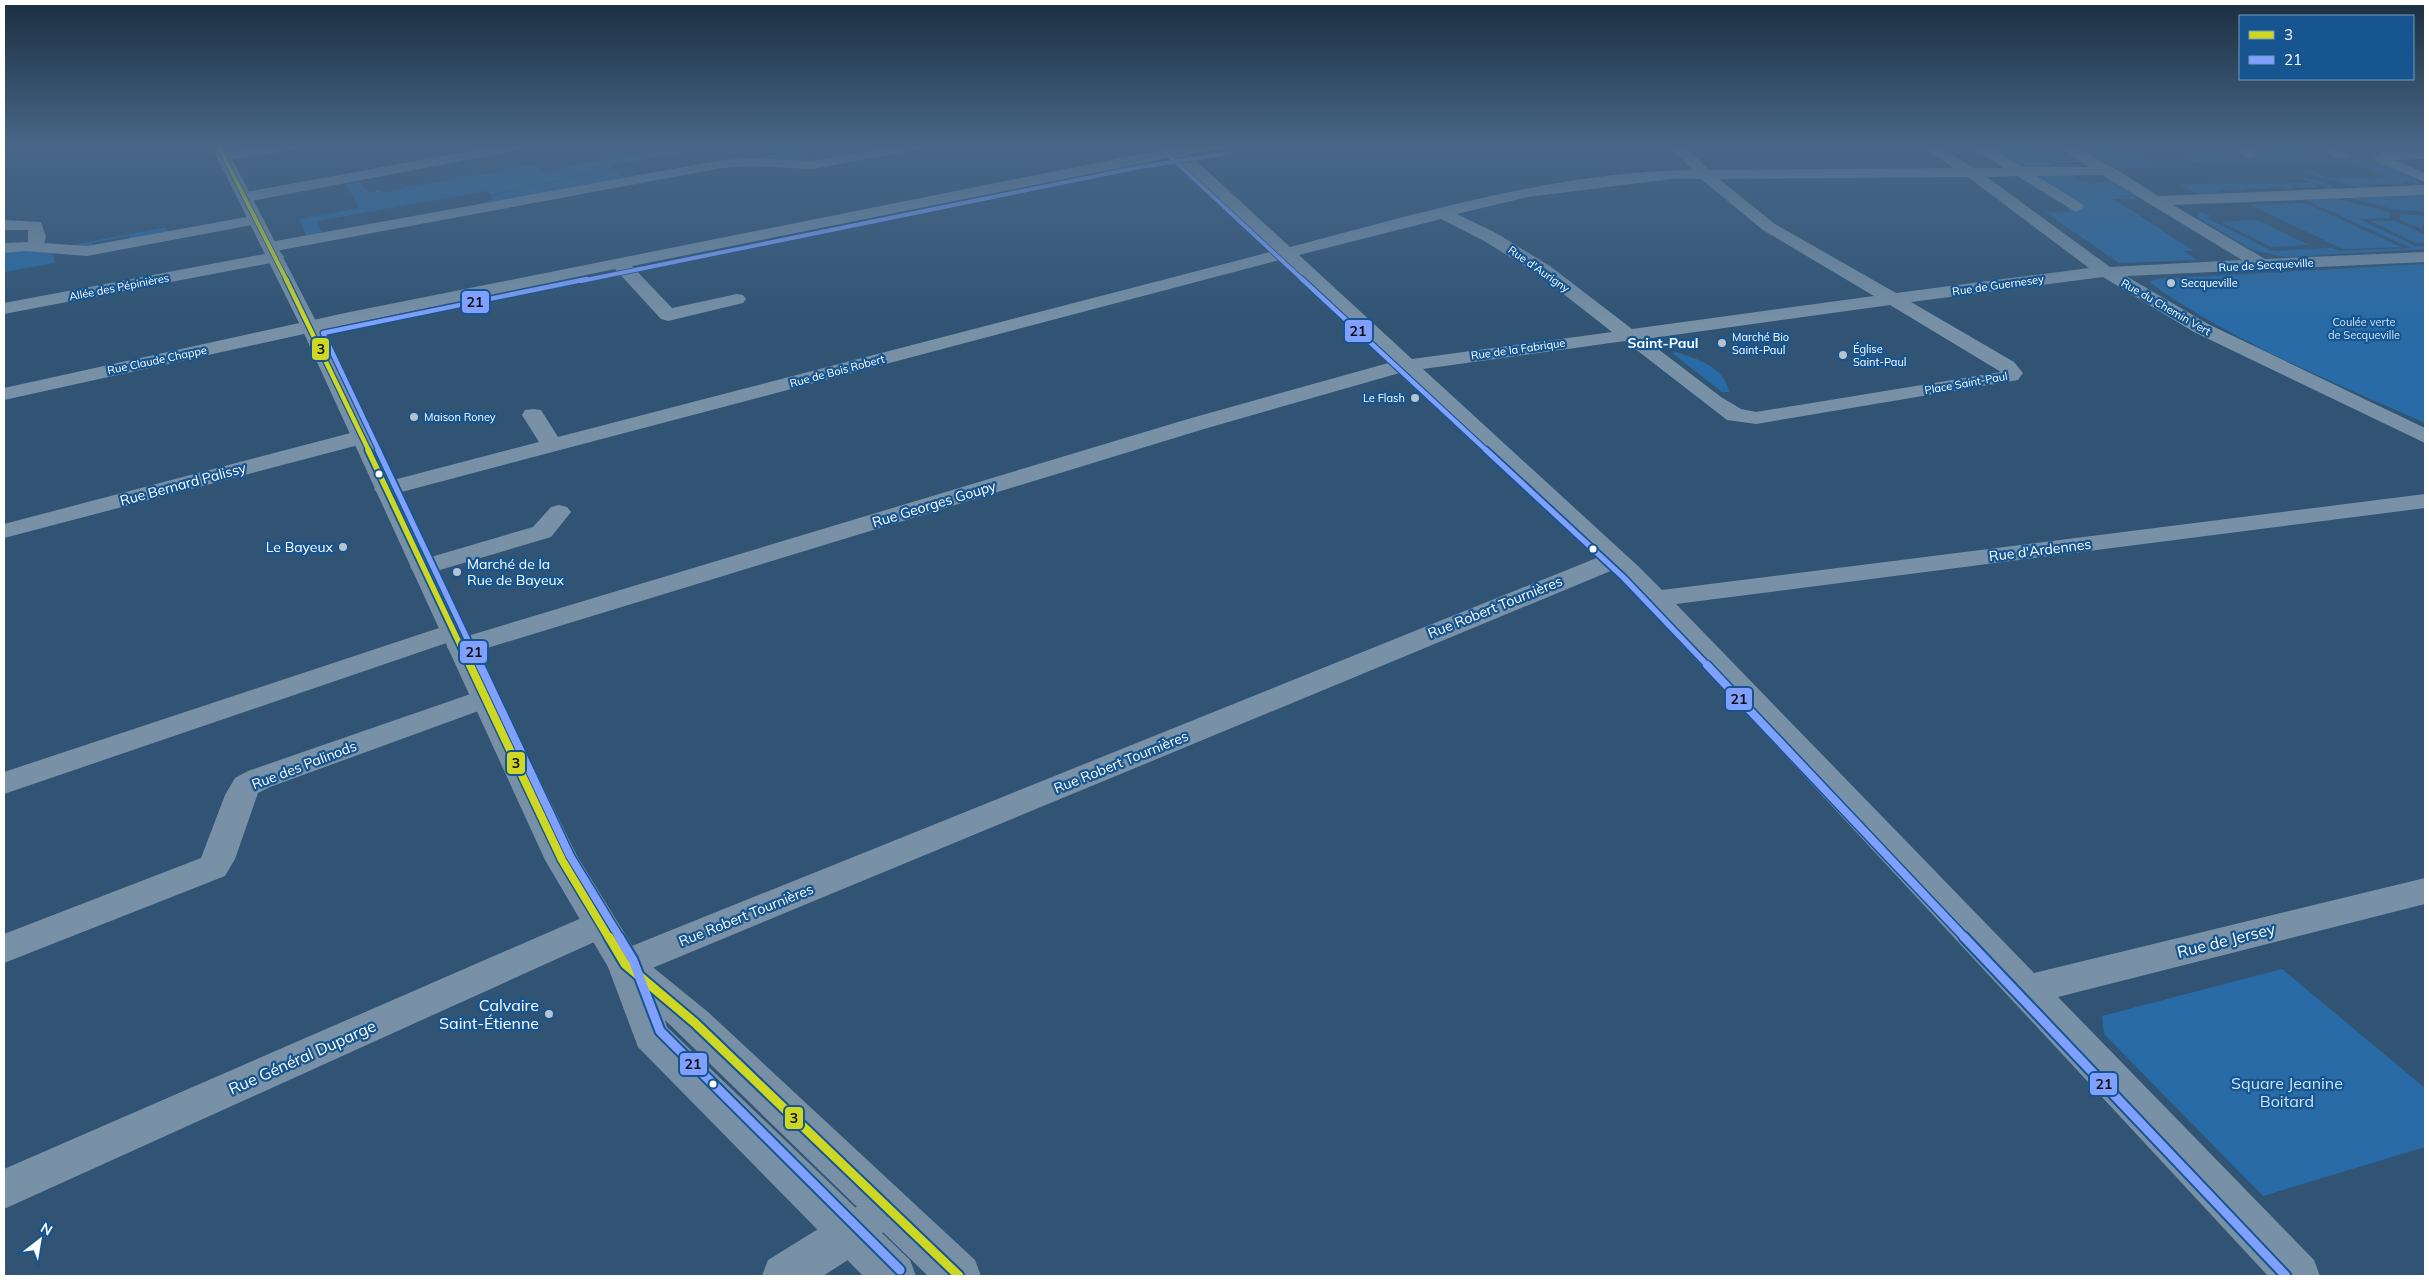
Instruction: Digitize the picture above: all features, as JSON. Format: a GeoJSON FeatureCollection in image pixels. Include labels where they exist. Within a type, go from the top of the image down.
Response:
{"type":"FeatureCollection","features":[{"type":"Feature","properties":{"kind":"main road"},"geometry":{"type":"LineString","coordinates":[[249,205],[310,327],[566,870],[625,964],[652,1036],[894,1276]]}},
{"type":"Feature","properties":{"kind":"main road"},"geometry":{"type":"LineString","coordinates":[[625,964],[695,1023],[959,1276]]}},
{"type":"Feature","properties":{"kind":"street","name":"Allée des Pépinières"},"geometry":{"type":"LineString","coordinates":[[4,309],[234,264],[272,252],[514,205]]}},
{"type":"Feature","properties":{"kind":"street","name":"Rue Claude Chappe"},"geometry":{"type":"LineString","coordinates":[[4,394],[310,327],[903,205]]}},
{"type":"Feature","properties":{"kind":"street"},"geometry":{"type":"LineString","coordinates":[[1235,205],[1616,559],[1655,598],[2298,1276]]}},
{"type":"Feature","properties":{"kind":"street","name":"Rue de Bois Robert"},"geometry":{"type":"LineString","coordinates":[[386,489],[1480,205]]}},
{"type":"Feature","properties":{"kind":"street"},"geometry":{"type":"LineString","coordinates":[[1742,205],[1769,227],[1890,299]]}},
{"type":"Feature","properties":{"kind":"street","name":"Rue du Chemin Vert"},"geometry":{"type":"LineString","coordinates":[[2015,205],[2106,272],[2200,328],[2425,436]]}},
{"type":"Feature","properties":{"kind":"street"},"geometry":{"type":"LineString","coordinates":[[2073,205],[2076,207]]}},
{"type":"Feature","properties":{"kind":"street"},"geometry":{"type":"LineString","coordinates":[[2163,205],[2262,265]]}},
{"type":"Feature","properties":{"kind":"street","name":"Rue d'Aurigny"},"geometry":{"type":"LineString","coordinates":[[1442,213],[1521,255],[1630,335]]}},
{"type":"Feature","properties":{"kind":"street"},"geometry":{"type":"LineString","coordinates":[[4,248],[24,244],[65,252],[87,251],[257,220]]}},
{"type":"Feature","properties":{"kind":"street"},"geometry":{"type":"LineString","coordinates":[[4,224],[35,226],[38,237],[35,246]]}},
{"type":"Feature","properties":{"kind":"street","name":"Rue de Secqueville"},"geometry":{"type":"LineString","coordinates":[[2106,272],[2425,257]]}},
{"type":"Feature","properties":{"kind":"street"},"geometry":{"type":"LineString","coordinates":[[620,264],[668,315],[737,299]]}},
{"type":"Feature","properties":{"kind":"street","name":"Rue de Guernesey"},"geometry":{"type":"LineString","coordinates":[[1890,299],[2106,272]]}},
{"type":"Feature","properties":{"kind":"street"},"geometry":{"type":"LineString","coordinates":[[1630,335],[1890,299]]}},
{"type":"Feature","properties":{"kind":"street","name":"Place Saint-Paul"},"geometry":{"type":"LineString","coordinates":[[1630,335],[1728,412],[1743,417],[1756,418],[2006,378],[2013,373],[2007,366],[1890,299]]}},
{"type":"Feature","properties":{"kind":"street","name":"Rue de la Fabrique"},"geometry":{"type":"LineString","coordinates":[[1407,365],[1630,335]]}},
{"type":"Feature","properties":{"kind":"street","name":"Rue Georges Goupy"},"geometry":{"type":"LineString","coordinates":[[4,783],[457,639],[1196,424],[1387,369],[1407,365]]}},
{"type":"Feature","properties":{"kind":"street"},"geometry":{"type":"LineString","coordinates":[[533,415],[552,446]]}},
{"type":"Feature","properties":{"kind":"street","name":"Rue Bernard Palissy"},"geometry":{"type":"LineString","coordinates":[[4,530],[362,438]]}},
{"type":"Feature","properties":{"kind":"street","name":"Rue d'Ardennes"},"geometry":{"type":"LineString","coordinates":[[1655,598],[2425,501]]}},
{"type":"Feature","properties":{"kind":"street"},"geometry":{"type":"LineString","coordinates":[[423,567],[542,532],[559,512]]}},
{"type":"Feature","properties":{"kind":"street","name":"Rue Robert Tournières"},"geometry":{"type":"LineString","coordinates":[[625,964],[1616,559]]}},
{"type":"Feature","properties":{"kind":"street","name":"Rue des Palinods"},"geometry":{"type":"LineString","coordinates":[[4,949],[213,867],[218,859],[241,795],[246,786],[259,779],[485,698]]}},
{"type":"Feature","properties":{"kind":"street","name":"Rue de Jersey"},"geometry":{"type":"LineString","coordinates":[[2026,990],[2425,891]]}},
{"type":"Feature","properties":{"kind":"street","name":"Rue Général Duparge"},"geometry":{"type":"LineString","coordinates":[[4,1189],[600,924]]}},
{"type":"Feature","properties":{"kind":"street"},"geometry":{"type":"LineString","coordinates":[[784,1276],[852,1234],[887,1208]]}},
{"type":"Feature","properties":{"kind":"green space"},"geometry":{"type":"Polygon","coordinates":[[[357,205],[410,205],[317,221],[322,233],[306,235],[299,219],[359,208],[357,205]]]}},
{"type":"Feature","properties":{"kind":"green space"},"geometry":{"type":"Polygon","coordinates":[[[2078,205],[2123,205],[2194,251],[2183,251],[2197,260],[2119,263],[2045,212],[2071,212],[2067,208],[2083,208],[2078,205]]]}},
{"type":"Feature","properties":{"kind":"green space"},"geometry":{"type":"Polygon","coordinates":[[[2250,205],[2309,205],[2401,247],[2343,249],[2250,205]]]}},
{"type":"Feature","properties":{"kind":"green space"},"geometry":{"type":"Polygon","coordinates":[[[2315,205],[2360,205],[2389,212],[2390,218],[2359,219],[2415,246],[2425,246],[2425,249],[2285,257],[2253,250],[2197,217],[2200,211],[2211,216],[2205,217],[2272,251],[2332,248],[2340,251],[2411,248],[2315,205]]]}},
{"type":"Feature","properties":{"kind":"green space"},"geometry":{"type":"Polygon","coordinates":[[[2376,205],[2425,205],[2425,212],[2393,209],[2376,205]]]}},
{"type":"Feature","properties":{"kind":"green space"},"geometry":{"type":"Polygon","coordinates":[[[2400,214],[2425,216],[2425,223],[2422,227],[2425,230],[2400,220],[2400,214]]]}},
{"type":"Feature","properties":{"kind":"green space"},"geometry":{"type":"Polygon","coordinates":[[[2257,220],[2309,245],[2272,247],[2221,222],[2257,220]]]}},
{"type":"Feature","properties":{"kind":"green space"},"geometry":{"type":"Polygon","coordinates":[[[2371,221],[2395,221],[2425,235],[2425,243],[2416,243],[2371,221]]]}},
{"type":"Feature","properties":{"kind":"green space"},"geometry":{"type":"Polygon","coordinates":[[[166,227],[169,234],[130,241],[129,236],[92,243],[93,248],[62,247],[166,227]]]}},
{"type":"Feature","properties":{"kind":"green space"},"geometry":{"type":"Polygon","coordinates":[[[13,249],[48,253],[53,255],[55,263],[4,272],[4,251],[13,249]]]}},
{"type":"Feature","properties":{"kind":"green space","name":"Coulée verte de Secqueville"},"geometry":{"type":"Polygon","coordinates":[[[2425,264],[2425,423],[2248,342],[2149,282],[2156,279],[2425,264]]]}},
{"type":"Feature","properties":{"kind":"green space"},"geometry":{"type":"Polygon","coordinates":[[[1676,352],[1701,361],[1716,370],[1722,376],[1729,392],[1722,392],[1672,353],[1676,352]]]}},
{"type":"Feature","properties":{"kind":"green space","name":"Square Jeanine Boitard"},"geometry":{"type":"Polygon","coordinates":[[[2282,969],[2425,1088],[2425,1147],[2263,1196],[2104,1034],[2102,1016],[2282,969]]]}},
{"type":"Feature","properties":{"kind":"transit line","name":"3"},"geometry":{"type":"LineString","coordinates":[[248,205],[310,327],[562,860],[625,964],[695,1023],[959,1276]]}},
{"type":"Feature","properties":{"kind":"transit line","name":"21"},"geometry":{"type":"LineString","coordinates":[[900,1270],[660,1031],[633,960],[570,856],[323,333],[954,205]]}},
{"type":"Feature","properties":{"kind":"transit line","name":"21"},"geometry":{"type":"LineString","coordinates":[[1222,205],[1623,577],[2286,1276]]}},
{"type":"Feature","properties":{"kind":"place","name":"Secqueville"},"geometry":{"type":"Point","coordinates":[2171,283]}},
{"type":"Feature","properties":{"kind":"place","name":"Marché Bio Saint-Paul"},"geometry":{"type":"Point","coordinates":[1722,343]}},
{"type":"Feature","properties":{"kind":"place","name":"Église Saint-Paul"},"geometry":{"type":"Point","coordinates":[1843,355]}},
{"type":"Feature","properties":{"kind":"place","name":"Le Flash"},"geometry":{"type":"Point","coordinates":[1415,398]}},
{"type":"Feature","properties":{"kind":"place","name":"Maison Roney"},"geometry":{"type":"Point","coordinates":[414,417]}},
{"type":"Feature","properties":{"kind":"place","name":"Le Bayeux"},"geometry":{"type":"Point","coordinates":[343,547]}},
{"type":"Feature","properties":{"kind":"place","name":"Marché de la Rue de Bayeux"},"geometry":{"type":"Point","coordinates":[457,572]}},
{"type":"Feature","properties":{"kind":"place","name":"Calvaire Saint-Étienne"},"geometry":{"type":"Point","coordinates":[549,1014]}},
{"type":"Feature","properties":{"kind":"district","name":"Saint-Paul"},"geometry":{"type":"Point","coordinates":[1663,343]}}]}
